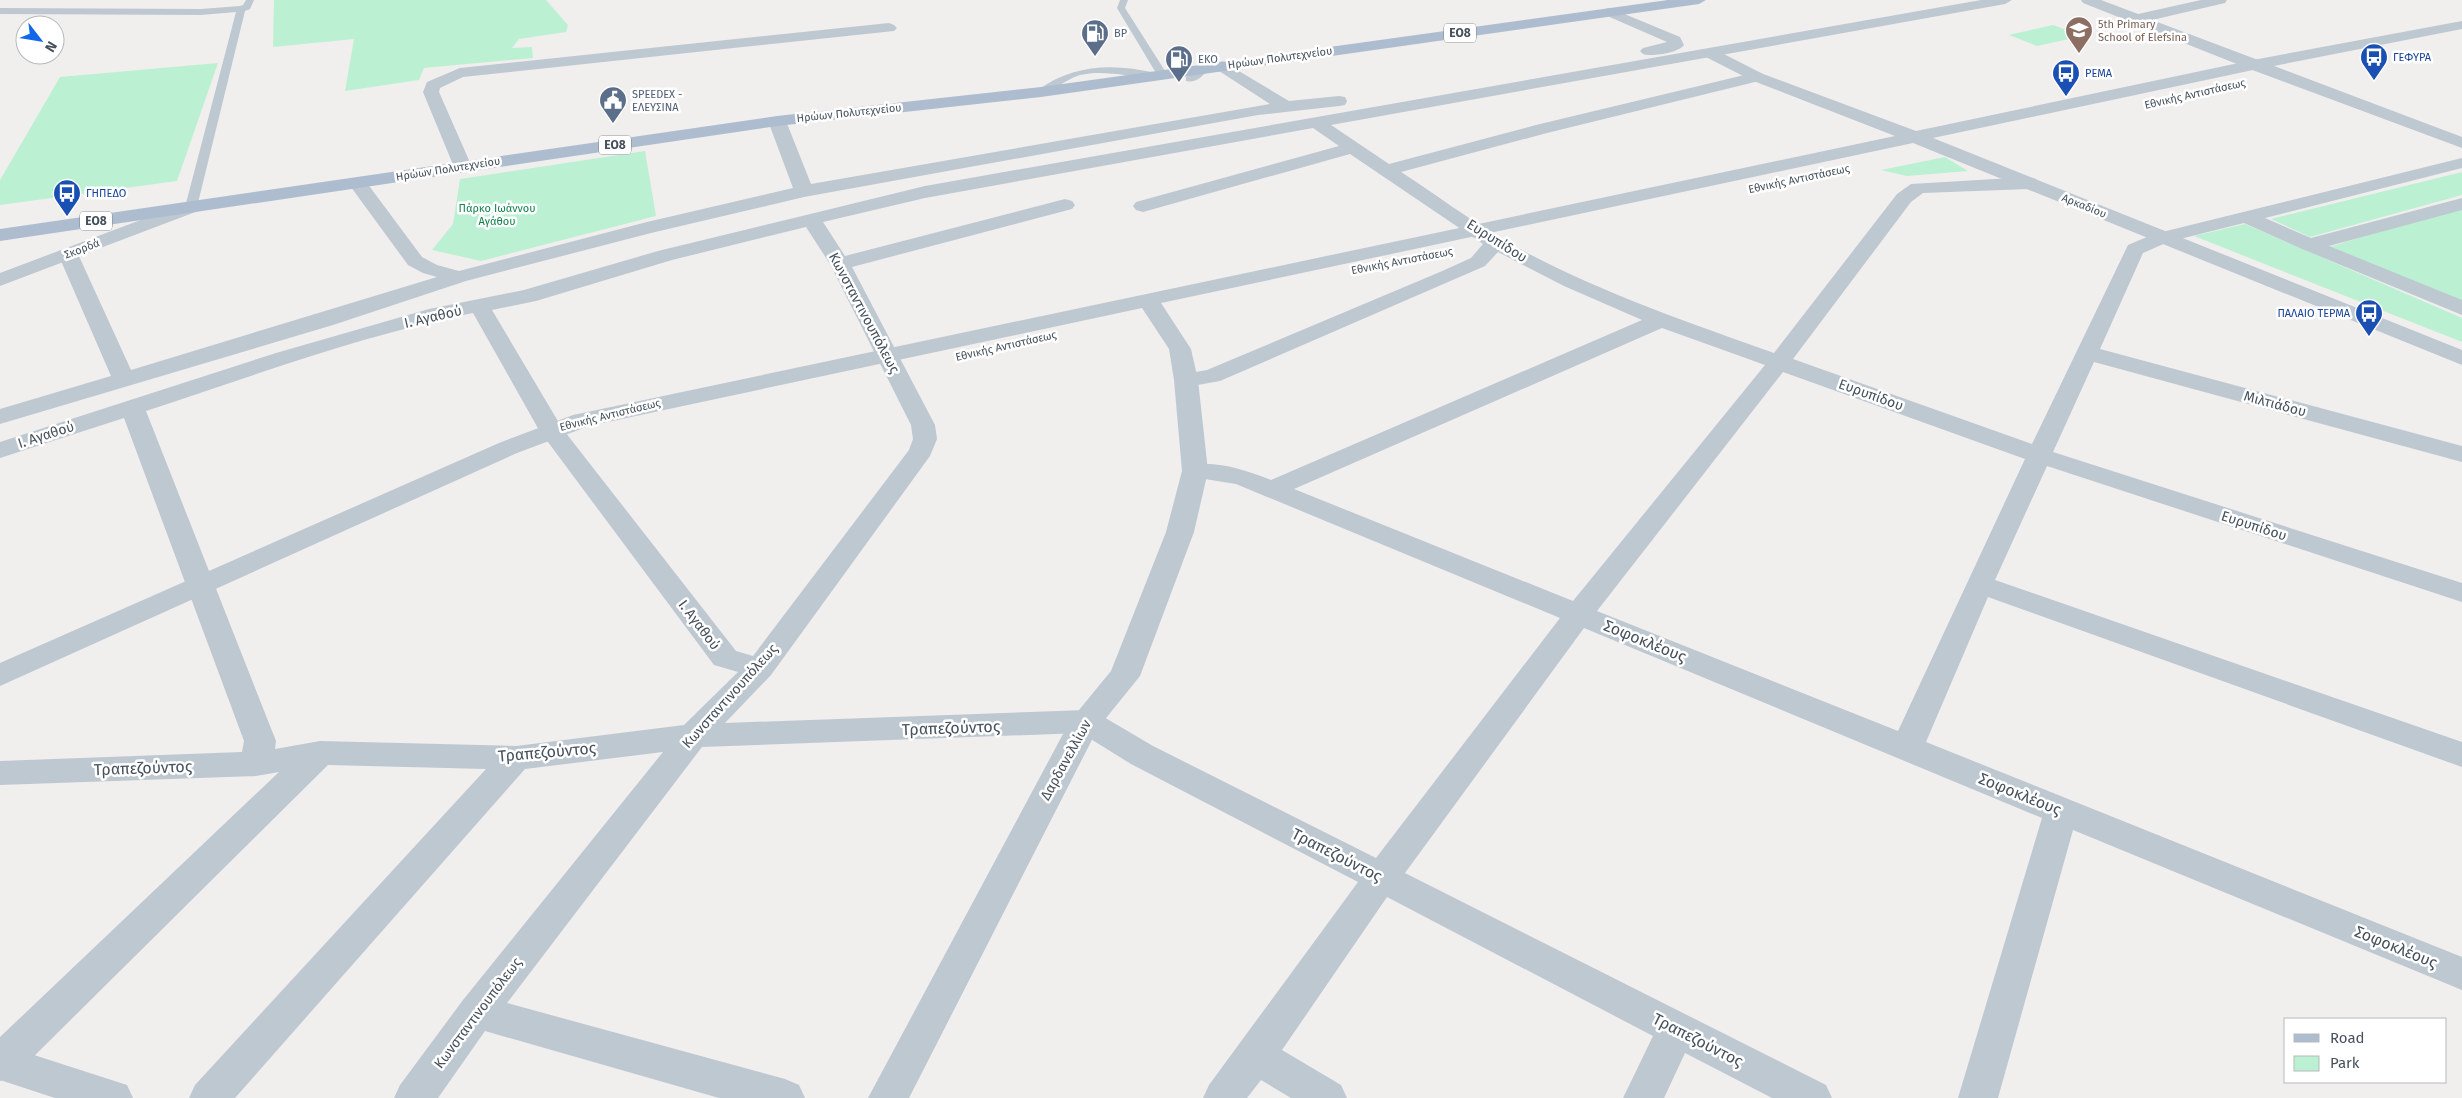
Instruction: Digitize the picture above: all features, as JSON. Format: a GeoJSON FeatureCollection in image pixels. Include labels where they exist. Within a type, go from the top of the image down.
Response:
{"type":"FeatureCollection","features":[{"type":"Feature","properties":{"kind":"main road","name":"Ηρώων Πολυτεχνείου"},"geometry":{"type":"LineString","coordinates":[[0,235],[777,121],[1161,77],[1222,66],[1698,0]]}},
{"type":"Feature","properties":{"kind":"street"},"geometry":{"type":"LineString","coordinates":[[480,307],[528,296],[665,255],[925,192],[2005,0]]}},
{"type":"Feature","properties":{"kind":"street"},"geometry":{"type":"LineString","coordinates":[[2088,0],[2253,65],[2462,143]]}},
{"type":"Feature","properties":{"kind":"street"},"geometry":{"type":"LineString","coordinates":[[2138,19],[2220,0]]}},
{"type":"Feature","properties":{"kind":"street"},"geometry":{"type":"LineString","coordinates":[[0,417],[128,393],[459,277],[647,228],[804,191],[1285,106],[1362,100],[1676,45],[1675,40],[1610,12]]}},
{"type":"Feature","properties":{"kind":"street","name":"Εθνικής Αντιστάσεως"},"geometry":{"type":"LineString","coordinates":[[1487,237],[1917,138],[2253,65],[2462,25]]}},
{"type":"Feature","properties":{"kind":"street"},"geometry":{"type":"LineString","coordinates":[[463,166],[431,92],[433,85],[449,77],[470,72],[889,28]]}},
{"type":"Feature","properties":{"kind":"street","name":"Εθνικής Αντιστάσεως"},"geometry":{"type":"LineString","coordinates":[[2176,98],[2280,75],[2462,41]]}},
{"type":"Feature","properties":{"kind":"street","name":"Αρκαδίου"},"geometry":{"type":"LineString","coordinates":[[1708,52],[1757,77],[1943,148],[2161,238],[2462,358]]}},
{"type":"Feature","properties":{"kind":"street"},"geometry":{"type":"LineString","coordinates":[[1222,66],[1285,106]]}},
{"type":"Feature","properties":{"kind":"street"},"geometry":{"type":"LineString","coordinates":[[1386,170],[1542,129],[1757,77]]}},
{"type":"Feature","properties":{"kind":"street"},"geometry":{"type":"LineString","coordinates":[[777,121],[804,191]]}},
{"type":"Feature","properties":{"kind":"street","name":"Ευρυπίδου"},"geometry":{"type":"LineString","coordinates":[[1315,122],[1351,148],[1487,237],[1571,282],[1661,320],[2038,455],[2462,593]]}},
{"type":"Feature","properties":{"kind":"street","name":"Εθνικής Αντιστάσεως"},"geometry":{"type":"LineString","coordinates":[[552,430],[603,433],[891,363],[1152,306],[1487,237],[1970,143]]}},
{"type":"Feature","properties":{"kind":"street"},"geometry":{"type":"LineString","coordinates":[[1143,206],[1351,148]]}},
{"type":"Feature","properties":{"kind":"street"},"geometry":{"type":"LineString","coordinates":[[1907,748],[2038,455],[2136,249],[2161,238],[2462,163]]}},
{"type":"Feature","properties":{"kind":"street"},"geometry":{"type":"LineString","coordinates":[[358,183],[415,261],[430,269],[459,277]]}},
{"type":"Feature","properties":{"kind":"street"},"geometry":{"type":"LineString","coordinates":[[1223,1098],[1256,1055],[1381,878],[1579,614],[1779,362],[1904,198],[1911,192],[1931,186],[2029,183]]}},
{"type":"Feature","properties":{"kind":"street"},"geometry":{"type":"LineString","coordinates":[[2309,245],[2462,204]]}},
{"type":"Feature","properties":{"kind":"street"},"geometry":{"type":"LineString","coordinates":[[840,264],[1065,205]]}},
{"type":"Feature","properties":{"kind":"street","name":"Σκορδά"},"geometry":{"type":"LineString","coordinates":[[0,280],[191,207]]}},
{"type":"Feature","properties":{"kind":"street"},"geometry":{"type":"LineString","coordinates":[[2247,217],[2309,245],[2462,308]]}},
{"type":"Feature","properties":{"kind":"street","name":"Κωνσταντινουπόλεως"},"geometry":{"type":"LineString","coordinates":[[414,1098],[477,1012],[693,736],[760,668],[921,451],[925,439],[923,425],[840,264],[812,220]]}},
{"type":"Feature","properties":{"kind":"street"},"geometry":{"type":"LineString","coordinates":[[1186,380],[1212,376],[1478,262],[1487,237]]}},
{"type":"Feature","properties":{"kind":"street"},"geometry":{"type":"LineString","coordinates":[[68,254],[128,393],[260,741],[256,764]]}},
{"type":"Feature","properties":{"kind":"street","name":"Δαρδανελλίων"},"geometry":{"type":"LineString","coordinates":[[888,1098],[1086,721],[1125,676],[1180,532],[1196,471],[1186,380],[1180,349],[1152,306]]}},
{"type":"Feature","properties":{"kind":"street","name":"Ι. Αγαθού"},"geometry":{"type":"LineString","coordinates":[[0,450],[128,393],[284,358],[428,316],[480,307],[552,430],[725,658],[760,668]]}},
{"type":"Feature","properties":{"kind":"street"},"geometry":{"type":"LineString","coordinates":[[1271,490],[1661,320]]}},
{"type":"Feature","properties":{"kind":"street","name":"Μιλτιάδου"},"geometry":{"type":"LineString","coordinates":[[2088,353],[2462,454]]}},
{"type":"Feature","properties":{"kind":"street"},"geometry":{"type":"LineString","coordinates":[[0,675],[201,583],[552,430]]}},
{"type":"Feature","properties":{"kind":"street","name":"Σοφοκλέους"},"geometry":{"type":"LineString","coordinates":[[1196,471],[1221,473],[1271,490],[2462,974]]}},
{"type":"Feature","properties":{"kind":"street"},"geometry":{"type":"LineString","coordinates":[[1979,584],[2462,755]]}},
{"type":"Feature","properties":{"kind":"street","name":"Τραπεζούντος"},"geometry":{"type":"LineString","coordinates":[[0,773],[256,764],[320,753],[516,758],[693,736],[1086,721],[1142,755],[1812,1098]]}},
{"type":"Feature","properties":{"kind":"street"},"geometry":{"type":"LineString","coordinates":[[113,1098],[0,1063],[320,753]]}},
{"type":"Feature","properties":{"kind":"street"},"geometry":{"type":"LineString","coordinates":[[209,1098],[516,758]]}},
{"type":"Feature","properties":{"kind":"street"},"geometry":{"type":"LineString","coordinates":[[1978,1098],[2061,811]]}},
{"type":"Feature","properties":{"kind":"street"},"geometry":{"type":"LineString","coordinates":[[477,1012],[785,1098]]}},
{"type":"Feature","properties":{"kind":"street"},"geometry":{"type":"LineString","coordinates":[[1643,1098],[1677,1029]]}},
{"type":"Feature","properties":{"kind":"street"},"geometry":{"type":"LineString","coordinates":[[1256,1055],[1327,1098]]}},
{"type":"Feature","properties":{"kind":"lane"},"geometry":{"type":"LineString","coordinates":[[0,11],[201,12],[241,9],[247,7],[250,0]]}},
{"type":"Feature","properties":{"kind":"lane"},"geometry":{"type":"LineString","coordinates":[[1124,0],[1121,8],[1161,77]]}},
{"type":"Feature","properties":{"kind":"lane"},"geometry":{"type":"LineString","coordinates":[[36,10],[64,2]]}},
{"type":"Feature","properties":{"kind":"lane"},"geometry":{"type":"LineString","coordinates":[[191,207],[241,9]]}},
{"type":"Feature","properties":{"kind":"lane"},"geometry":{"type":"LineString","coordinates":[[1041,92],[1066,74],[1112,68],[1161,77]]}},
{"type":"Feature","properties":{"kind":"lane"},"geometry":{"type":"LineString","coordinates":[[1189,79],[1200,74],[1202,69]]}},
{"type":"Feature","properties":{"kind":"green space"},"geometry":{"type":"Polygon","coordinates":[[[274,0],[546,0],[568,25],[566,32],[519,39],[512,48],[532,47],[533,58],[424,68],[419,80],[345,91],[354,39],[273,47],[274,0]]]}},
{"type":"Feature","properties":{"kind":"green space"},"geometry":{"type":"Polygon","coordinates":[[[2053,25],[2083,36],[2037,46],[2009,35],[2053,25]]]}},
{"type":"Feature","properties":{"kind":"green space"},"geometry":{"type":"Polygon","coordinates":[[[218,63],[177,181],[0,205],[0,180],[60,77],[218,63]]]}},
{"type":"Feature","properties":{"kind":"green space","name":"Πάρκο Ιωάννου Αγάθου"},"geometry":{"type":"Polygon","coordinates":[[[645,151],[656,216],[481,261],[432,250],[453,224],[460,179],[645,151]]]}},
{"type":"Feature","properties":{"kind":"green space"},"geometry":{"type":"Polygon","coordinates":[[[1945,157],[1968,171],[1907,176],[1881,170],[1945,157]]]}},
{"type":"Feature","properties":{"kind":"green space"},"geometry":{"type":"Polygon","coordinates":[[[2462,172],[2462,195],[2310,237],[2271,219],[2462,172]]]}},
{"type":"Feature","properties":{"kind":"green space"},"geometry":{"type":"Polygon","coordinates":[[[2462,207],[2462,301],[2329,247],[2462,207]]]}},
{"type":"Feature","properties":{"kind":"green space"},"geometry":{"type":"Polygon","coordinates":[[[2245,224],[2462,318],[2462,342],[2194,236],[2245,224]]]}},
{"type":"Feature","properties":{"kind":"place","name":"5th Primary School of Elefsina"},"geometry":{"type":"Point","coordinates":[2079,54]}},
{"type":"Feature","properties":{"kind":"place","name":"BP"},"geometry":{"type":"Point","coordinates":[1095,57]}},
{"type":"Feature","properties":{"kind":"place","name":"ΓΕΦΥΡΑ"},"geometry":{"type":"Point","coordinates":[2374,81]}},
{"type":"Feature","properties":{"kind":"place","name":"EKO"},"geometry":{"type":"Point","coordinates":[1179,83]}},
{"type":"Feature","properties":{"kind":"place","name":"ΡΕΜΑ"},"geometry":{"type":"Point","coordinates":[2066,97]}},
{"type":"Feature","properties":{"kind":"place","name":"SPEEDEX - ΕΛΕΥΣΙΝΑ"},"geometry":{"type":"Point","coordinates":[613,124]}},
{"type":"Feature","properties":{"kind":"place","name":"ΓΗΠΕΔΟ"},"geometry":{"type":"Point","coordinates":[67,217]}},
{"type":"Feature","properties":{"kind":"place","name":"ΠΑΛΑΙΟ ΤΕΡΜΑ"},"geometry":{"type":"Point","coordinates":[2369,337]}}]}
